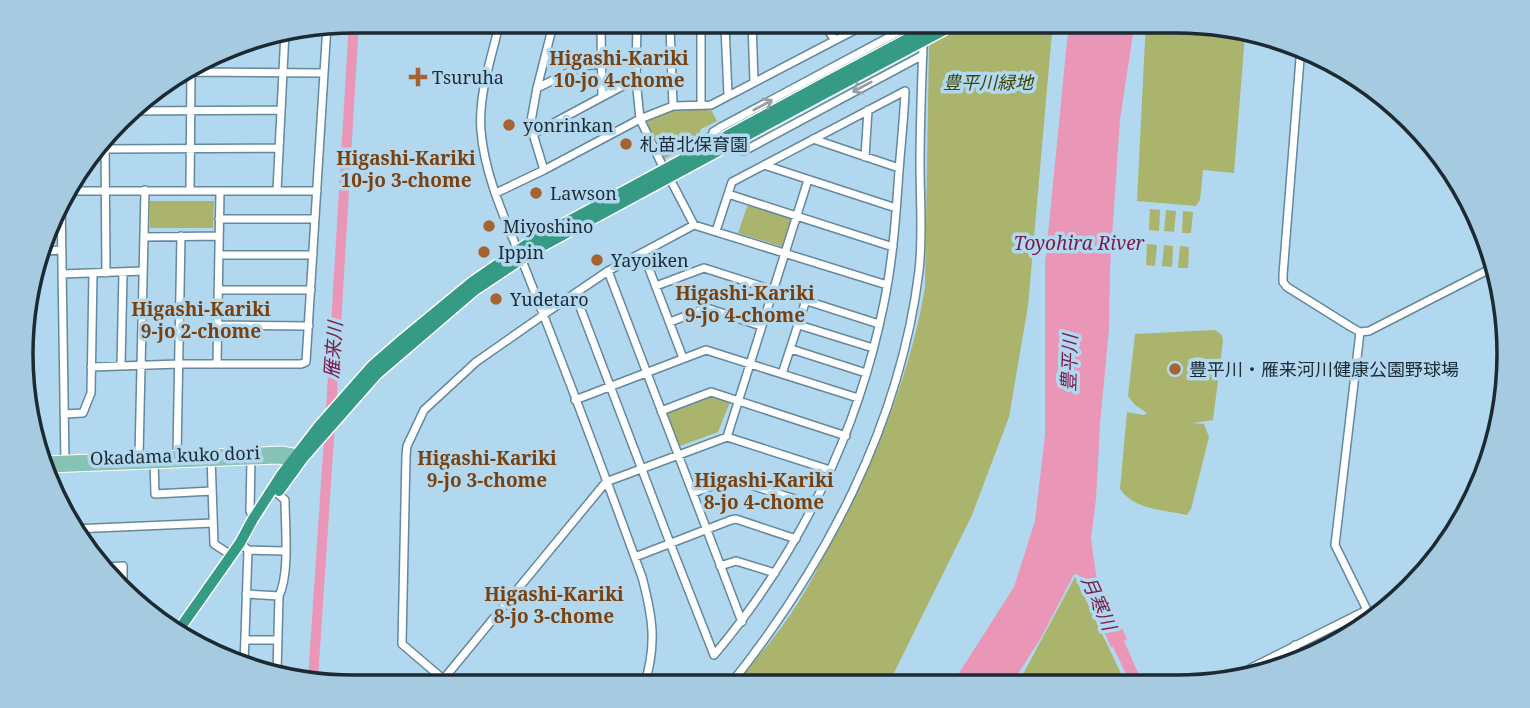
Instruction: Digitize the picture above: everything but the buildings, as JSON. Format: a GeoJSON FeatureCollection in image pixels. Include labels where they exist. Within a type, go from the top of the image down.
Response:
{"type":"FeatureCollection","features":[{"type":"Feature","properties":{"kind":"highway"},"geometry":{"type":"LineString","coordinates":[[244,546],[253,519],[297,460],[318,441],[377,374],[519,255],[530,242],[727,145],[920,33]]}},
{"type":"Feature","properties":{"kind":"highway"},"geometry":{"type":"LineString","coordinates":[[666,173],[715,141],[936,33]]}},
{"type":"Feature","properties":{"kind":"highway"},"geometry":{"type":"LineString","coordinates":[[182,625],[231,555],[244,546],[318,426],[372,366],[472,282],[519,255]]}},
{"type":"Feature","properties":{"kind":"main road","name":"Okadama kuko dori"},"geometry":{"type":"LineString","coordinates":[[52,462],[65,464],[154,460],[282,451],[297,460]]}},
{"type":"Feature","properties":{"kind":"main road","name":"Okadama kuko dori"},"geometry":{"type":"LineString","coordinates":[[54,467],[139,456],[154,460],[177,454],[251,460],[297,460]]}},
{"type":"Feature","properties":{"kind":"street"},"geometry":{"type":"LineString","coordinates":[[497,33],[480,113],[484,153],[519,255],[635,557],[647,597],[653,631],[648,675]]}},
{"type":"Feature","properties":{"kind":"street"},"geometry":{"type":"LineString","coordinates":[[544,170],[531,121],[551,33]]}},
{"type":"Feature","properties":{"kind":"street"},"geometry":{"type":"LineString","coordinates":[[601,33],[602,97]]}},
{"type":"Feature","properties":{"kind":"street"},"geometry":{"type":"LineString","coordinates":[[637,33],[636,79],[640,120],[694,225]]}},
{"type":"Feature","properties":{"kind":"street"},"geometry":{"type":"LineString","coordinates":[[670,33],[673,106]]}},
{"type":"Feature","properties":{"kind":"street"},"geometry":{"type":"LineString","coordinates":[[701,33],[701,105]]}},
{"type":"Feature","properties":{"kind":"street"},"geometry":{"type":"LineString","coordinates":[[725,33],[728,95]]}},
{"type":"Feature","properties":{"kind":"street"},"geometry":{"type":"LineString","coordinates":[[752,33],[754,82]]}},
{"type":"Feature","properties":{"kind":"street"},"geometry":{"type":"LineString","coordinates":[[830,33],[835,40]]}},
{"type":"Feature","properties":{"kind":"street"},"geometry":{"type":"LineString","coordinates":[[496,193],[673,106],[711,105],[848,33]]}},
{"type":"Feature","properties":{"kind":"street"},"geometry":{"type":"LineString","coordinates":[[899,33],[713,132],[711,138],[744,151],[923,55]]}},
{"type":"Feature","properties":{"kind":"street"},"geometry":{"type":"LineString","coordinates":[[738,675],[817,561],[853,492],[889,401],[913,315],[919,267],[922,33]]}},
{"type":"Feature","properties":{"kind":"street"},"geometry":{"type":"LineString","coordinates":[[91,366],[304,363],[309,326],[326,35]]}},
{"type":"Feature","properties":{"kind":"street"},"geometry":{"type":"LineString","coordinates":[[277,190],[285,41]]}},
{"type":"Feature","properties":{"kind":"street"},"geometry":{"type":"LineString","coordinates":[[1300,58],[1283,275],[1283,282],[1287,287],[1360,332],[1368,331],[1486,271]]}},
{"type":"Feature","properties":{"kind":"street"},"geometry":{"type":"LineString","coordinates":[[537,88],[582,66],[601,64]]}},
{"type":"Feature","properties":{"kind":"street"},"geometry":{"type":"LineString","coordinates":[[201,72],[324,74]]}},
{"type":"Feature","properties":{"kind":"street"},"geometry":{"type":"LineString","coordinates":[[190,78],[190,191]]}},
{"type":"Feature","properties":{"kind":"street"},"geometry":{"type":"LineString","coordinates":[[533,134],[636,79]]}},
{"type":"Feature","properties":{"kind":"street"},"geometry":{"type":"LineString","coordinates":[[575,294],[714,655],[742,622],[796,539],[846,436],[873,348],[887,285],[893,247],[905,91],[732,182],[716,231]]}},
{"type":"Feature","properties":{"kind":"street"},"geometry":{"type":"LineString","coordinates":[[146,111],[281,110]]}},
{"type":"Feature","properties":{"kind":"street"},"geometry":{"type":"LineString","coordinates":[[865,157],[868,110]]}},
{"type":"Feature","properties":{"kind":"street"},"geometry":{"type":"LineString","coordinates":[[813,139],[899,168]]}},
{"type":"Feature","properties":{"kind":"street"},"geometry":{"type":"LineString","coordinates":[[108,149],[279,148]]}},
{"type":"Feature","properties":{"kind":"street"},"geometry":{"type":"LineString","coordinates":[[105,153],[106,273]]}},
{"type":"Feature","properties":{"kind":"street"},"geometry":{"type":"LineString","coordinates":[[764,165],[896,208]]}},
{"type":"Feature","properties":{"kind":"street"},"geometry":{"type":"LineString","coordinates":[[727,437],[808,180]]}},
{"type":"Feature","properties":{"kind":"street"},"geometry":{"type":"LineString","coordinates":[[139,456],[145,190]]}},
{"type":"Feature","properties":{"kind":"street"},"geometry":{"type":"LineString","coordinates":[[78,191],[317,191]]}},
{"type":"Feature","properties":{"kind":"street"},"geometry":{"type":"LineString","coordinates":[[217,364],[220,191]]}},
{"type":"Feature","properties":{"kind":"street"},"geometry":{"type":"LineString","coordinates":[[728,194],[893,247]]}},
{"type":"Feature","properties":{"kind":"street"},"geometry":{"type":"LineString","coordinates":[[219,219],[315,219]]}},
{"type":"Feature","properties":{"kind":"street"},"geometry":{"type":"LineString","coordinates":[[61,223],[65,464]]}},
{"type":"Feature","properties":{"kind":"street"},"geometry":{"type":"LineString","coordinates":[[438,675],[402,644],[408,446],[424,410],[476,362],[608,271],[694,225],[887,285]]}},
{"type":"Feature","properties":{"kind":"street"},"geometry":{"type":"LineString","coordinates":[[177,454],[181,236]]}},
{"type":"Feature","properties":{"kind":"street"},"geometry":{"type":"LineString","coordinates":[[144,237],[219,236]]}},
{"type":"Feature","properties":{"kind":"street"},"geometry":{"type":"LineString","coordinates":[[50,251],[62,250]]}},
{"type":"Feature","properties":{"kind":"street"},"geometry":{"type":"LineString","coordinates":[[643,253],[683,358]]}},
{"type":"Feature","properties":{"kind":"street"},"geometry":{"type":"LineString","coordinates":[[219,255],[313,255]]}},
{"type":"Feature","properties":{"kind":"street"},"geometry":{"type":"LineString","coordinates":[[656,286],[704,268],[879,324]]}},
{"type":"Feature","properties":{"kind":"street"},"geometry":{"type":"LineString","coordinates":[[62,274],[143,271]]}},
{"type":"Feature","properties":{"kind":"street"},"geometry":{"type":"LineString","coordinates":[[608,271],[742,622]]}},
{"type":"Feature","properties":{"kind":"street"},"geometry":{"type":"LineString","coordinates":[[121,366],[123,272]]}},
{"type":"Feature","properties":{"kind":"street"},"geometry":{"type":"LineString","coordinates":[[64,414],[83,413],[91,393],[93,273]]}},
{"type":"Feature","properties":{"kind":"street"},"geometry":{"type":"LineString","coordinates":[[218,290],[311,290]]}},
{"type":"Feature","properties":{"kind":"street"},"geometry":{"type":"LineString","coordinates":[[782,374],[806,300]]}},
{"type":"Feature","properties":{"kind":"street"},"geometry":{"type":"LineString","coordinates":[[670,322],[706,308],[761,326]]}},
{"type":"Feature","properties":{"kind":"street"},"geometry":{"type":"LineString","coordinates":[[218,325],[309,326]]}},
{"type":"Feature","properties":{"kind":"street"},"geometry":{"type":"LineString","coordinates":[[799,325],[873,348]]}},
{"type":"Feature","properties":{"kind":"street"},"geometry":{"type":"LineString","coordinates":[[1258,664],[1367,610],[1335,545],[1360,332]]}},
{"type":"Feature","properties":{"kind":"street"},"geometry":{"type":"LineString","coordinates":[[791,349],[866,373]]}},
{"type":"Feature","properties":{"kind":"street"},"geometry":{"type":"LineString","coordinates":[[575,400],[706,350],[858,398]]}},
{"type":"Feature","properties":{"kind":"street"},"geometry":{"type":"LineString","coordinates":[[662,411],[711,392],[846,436]]}},
{"type":"Feature","properties":{"kind":"street"},"geometry":{"type":"LineString","coordinates":[[446,675],[606,482],[727,437],[830,470]]}},
{"type":"Feature","properties":{"kind":"street"},"geometry":{"type":"LineString","coordinates":[[211,457],[214,544],[231,555]]}},
{"type":"Feature","properties":{"kind":"street"},"geometry":{"type":"LineString","coordinates":[[154,460],[155,494],[212,491]]}},
{"type":"Feature","properties":{"kind":"street"},"geometry":{"type":"LineString","coordinates":[[251,460],[250,511],[253,519]]}},
{"type":"Feature","properties":{"kind":"street"},"geometry":{"type":"LineString","coordinates":[[693,493],[731,479],[814,505]]}},
{"type":"Feature","properties":{"kind":"street"},"geometry":{"type":"LineString","coordinates":[[277,493],[285,500],[285,551],[283,587],[279,596],[277,666]]}},
{"type":"Feature","properties":{"kind":"street"},"geometry":{"type":"LineString","coordinates":[[635,557],[736,519],[796,539]]}},
{"type":"Feature","properties":{"kind":"street"},"geometry":{"type":"LineString","coordinates":[[85,528],[213,523]]}},
{"type":"Feature","properties":{"kind":"street"},"geometry":{"type":"LineString","coordinates":[[245,655],[244,546],[285,551]]}},
{"type":"Feature","properties":{"kind":"street"},"geometry":{"type":"LineString","coordinates":[[720,566],[736,561],[775,573]]}},
{"type":"Feature","properties":{"kind":"street"},"geometry":{"type":"LineString","coordinates":[[114,566],[123,566],[123,576]]}},
{"type":"Feature","properties":{"kind":"street"},"geometry":{"type":"LineString","coordinates":[[246,594],[279,596]]}},
{"type":"Feature","properties":{"kind":"street"},"geometry":{"type":"LineString","coordinates":[[246,639],[277,640]]}},
{"type":"Feature","properties":{"kind":"street"},"geometry":{"type":"LineString","coordinates":[[1295,645],[1298,651]]}},
{"type":"Feature","properties":{"kind":"green space","name":"豊平川緑地"},"geometry":{"type":"Polygon","coordinates":[[[949,33],[1052,33],[1028,306],[1009,417],[972,515],[893,675],[742,675],[783,625],[807,588],[864,476],[901,384],[919,320],[925,287],[929,44],[949,33]]]}},
{"type":"Feature","properties":{"kind":"green space"},"geometry":{"type":"Polygon","coordinates":[[[1145,33],[1197,34],[1245,40],[1234,173],[1203,170],[1200,200],[1196,206],[1137,201],[1145,33]]]}},
{"type":"Feature","properties":{"kind":"green space"},"geometry":{"type":"Polygon","coordinates":[[[673,110],[711,110],[717,121],[701,129],[697,142],[664,159],[644,123],[673,110]]]}},
{"type":"Feature","properties":{"kind":"green space"},"geometry":{"type":"Polygon","coordinates":[[[150,201],[214,201],[213,228],[150,228],[150,201]]]}},
{"type":"Feature","properties":{"kind":"green space"},"geometry":{"type":"Polygon","coordinates":[[[748,204],[793,218],[783,247],[738,233],[748,204]]]}},
{"type":"Feature","properties":{"kind":"green space"},"geometry":{"type":"Polygon","coordinates":[[[1150,209],[1160,210],[1159,231],[1149,230],[1150,209]]]}},
{"type":"Feature","properties":{"kind":"green space"},"geometry":{"type":"Polygon","coordinates":[[[1166,210],[1176,211],[1174,232],[1164,231],[1166,210]]]}},
{"type":"Feature","properties":{"kind":"green space"},"geometry":{"type":"Polygon","coordinates":[[[1183,211],[1193,212],[1191,233],[1182,233],[1183,211]]]}},
{"type":"Feature","properties":{"kind":"green space"},"geometry":{"type":"Polygon","coordinates":[[[1147,244],[1157,245],[1155,266],[1146,265],[1147,244]]]}},
{"type":"Feature","properties":{"kind":"green space"},"geometry":{"type":"Polygon","coordinates":[[[1164,245],[1173,246],[1172,267],[1162,266],[1164,245]]]}},
{"type":"Feature","properties":{"kind":"green space"},"geometry":{"type":"Polygon","coordinates":[[[1180,246],[1189,247],[1188,268],[1178,268],[1180,246]]]}},
{"type":"Feature","properties":{"kind":"green space"},"geometry":{"type":"Polygon","coordinates":[[[1215,330],[1222,335],[1223,341],[1213,420],[1193,423],[1204,424],[1209,437],[1191,509],[1187,515],[1133,501],[1120,489],[1127,412],[1144,415],[1147,413],[1128,396],[1135,334],[1215,330]]]}},
{"type":"Feature","properties":{"kind":"green space"},"geometry":{"type":"Polygon","coordinates":[[[711,397],[730,402],[718,432],[680,446],[667,413],[711,397]]]}},
{"type":"Feature","properties":{"kind":"green space"},"geometry":{"type":"Polygon","coordinates":[[[1075,577],[1122,675],[1023,674],[1075,577]]]}},
{"type":"Feature","properties":{"kind":"water","name":"Toyohira River"},"geometry":{"type":"Polygon","coordinates":[[[1068,33],[1133,33],[1120,119],[1110,267],[1109,329],[1091,538],[1097,581],[1127,639],[1124,641],[1139,675],[1127,675],[1091,604],[1087,585],[1082,578],[1074,574],[1042,636],[1017,675],[957,675],[1014,587],[1035,521],[1045,435],[1045,265],[1068,33]]]}},
{"type":"Feature","properties":{"kind":"waterway","name":"雁来川"},"geometry":{"type":"LineString","coordinates":[[313,672],[353,33]]}},
{"type":"Feature","properties":{"kind":"place","name":"Tsuruha"},"geometry":{"type":"Point","coordinates":[418,77]}},
{"type":"Feature","properties":{"kind":"place","name":"yonrinkan"},"geometry":{"type":"Point","coordinates":[509,125]}},
{"type":"Feature","properties":{"kind":"place","name":"札苗北保育園"},"geometry":{"type":"Point","coordinates":[626,144]}},
{"type":"Feature","properties":{"kind":"place","name":"Lawson"},"geometry":{"type":"Point","coordinates":[536,193]}},
{"type":"Feature","properties":{"kind":"place","name":"Miyoshino"},"geometry":{"type":"Point","coordinates":[489,226]}},
{"type":"Feature","properties":{"kind":"place","name":"Ippin"},"geometry":{"type":"Point","coordinates":[484,252]}},
{"type":"Feature","properties":{"kind":"place","name":"Yayoiken"},"geometry":{"type":"Point","coordinates":[597,260]}},
{"type":"Feature","properties":{"kind":"place","name":"Yudetaro"},"geometry":{"type":"Point","coordinates":[496,299]}},
{"type":"Feature","properties":{"kind":"place","name":"豊平川・雁来河川健康公園野球場"},"geometry":{"type":"Point","coordinates":[1175,369]}},
{"type":"Feature","properties":{"kind":"district","name":"Higashi-Kariki 10-jo 4-chome"},"geometry":{"type":"Point","coordinates":[619,69]}},
{"type":"Feature","properties":{"kind":"district","name":"Higashi-Kariki 10-jo 3-chome"},"geometry":{"type":"Point","coordinates":[406,169]}},
{"type":"Feature","properties":{"kind":"district","name":"Higashi-Kariki 9-jo 4-chome"},"geometry":{"type":"Point","coordinates":[745,304]}},
{"type":"Feature","properties":{"kind":"district","name":"Higashi-Kariki 9-jo 2-chome"},"geometry":{"type":"Point","coordinates":[201,320]}},
{"type":"Feature","properties":{"kind":"district","name":"Higashi-Kariki 9-jo 3-chome"},"geometry":{"type":"Point","coordinates":[487,469]}},
{"type":"Feature","properties":{"kind":"district","name":"Higashi-Kariki 8-jo 4-chome"},"geometry":{"type":"Point","coordinates":[764,491]}},
{"type":"Feature","properties":{"kind":"district","name":"Higashi-Kariki 8-jo 3-chome"},"geometry":{"type":"Point","coordinates":[554,605]}},
{"type":"Feature","properties":{"kind":"water label","name":"豊平川"},"geometry":{"type":"Point","coordinates":[1069,363]}},
{"type":"Feature","properties":{"kind":"water label","name":"月寒川"},"geometry":{"type":"Point","coordinates":[1099,603]}}]}
